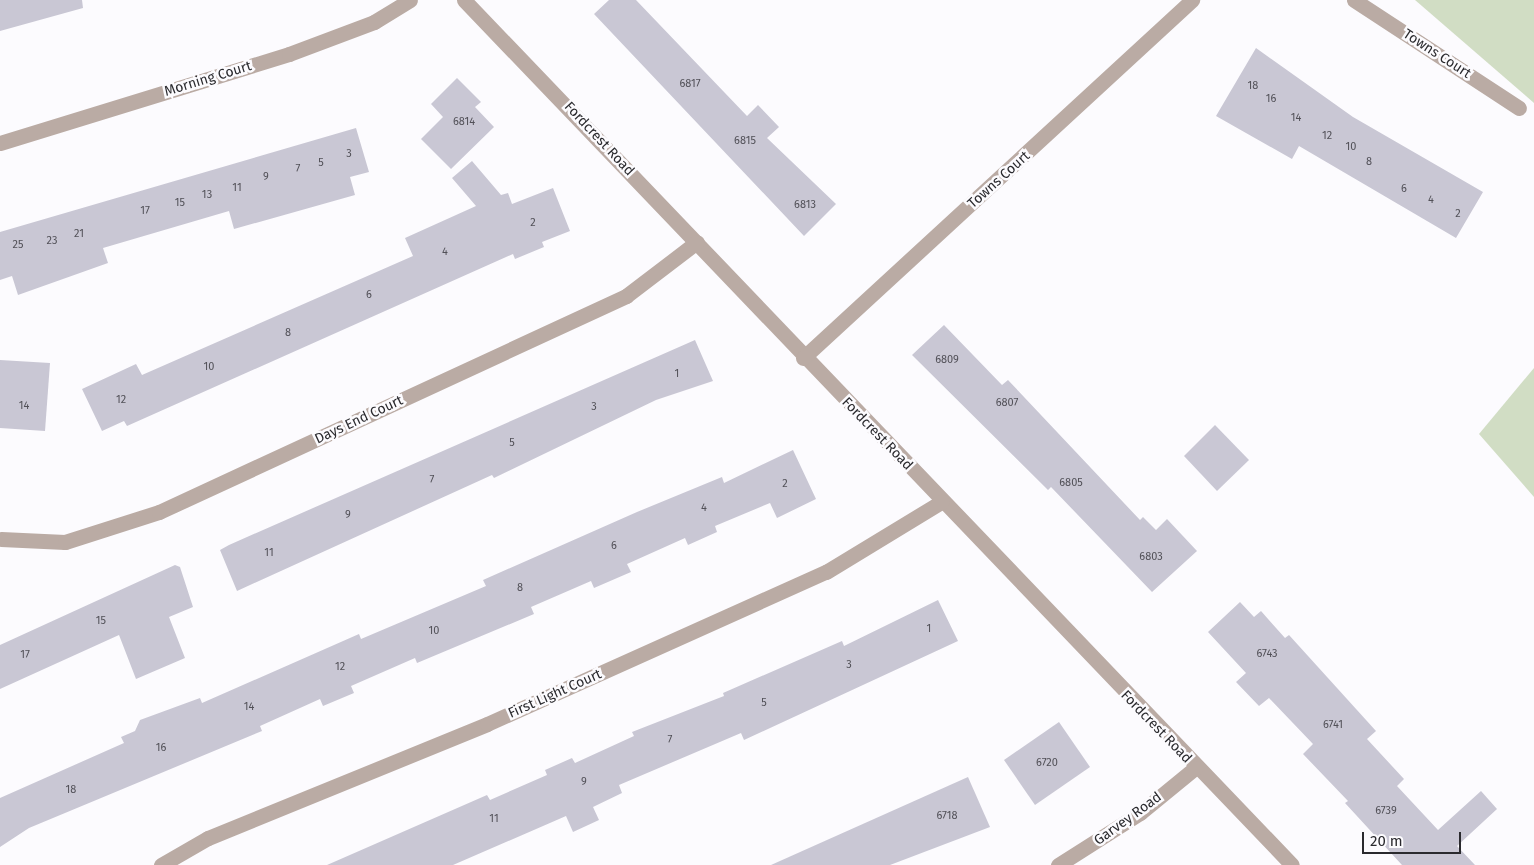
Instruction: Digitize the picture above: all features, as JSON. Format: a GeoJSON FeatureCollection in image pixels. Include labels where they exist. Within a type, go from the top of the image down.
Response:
{"type":"FeatureCollection","features":[{"type":"Feature","properties":{"kind":"street","name":"Morning Court"},"geometry":{"type":"LineString","coordinates":[[0,143],[289,54],[374,22],[410,0]]}},
{"type":"Feature","properties":{"kind":"street","name":"Fordcrest Road"},"geometry":{"type":"LineString","coordinates":[[464,0],[697,242],[804,358],[1195,768],[1292,865]]}},
{"type":"Feature","properties":{"kind":"street","name":"Towns Court"},"geometry":{"type":"LineString","coordinates":[[804,358],[1192,0]]}},
{"type":"Feature","properties":{"kind":"street","name":"Towns Court"},"geometry":{"type":"LineString","coordinates":[[1354,0],[1519,108]]}},
{"type":"Feature","properties":{"kind":"street","name":"Days End Court"},"geometry":{"type":"LineString","coordinates":[[1,539],[65,542],[158,512],[626,296],[697,242]]}},
{"type":"Feature","properties":{"kind":"street","name":"First Light Court"},"geometry":{"type":"LineString","coordinates":[[161,865],[208,838],[487,724],[826,572],[941,502]]}},
{"type":"Feature","properties":{"kind":"street","name":"Garvey Road"},"geometry":{"type":"LineString","coordinates":[[1058,865],[1140,813],[1195,768]]}},
{"type":"Feature","properties":{"kind":"green space"},"geometry":{"type":"Polygon","coordinates":[[[1415,0],[1534,0],[1534,103],[1415,0]]]}},
{"type":"Feature","properties":{"kind":"green space"},"geometry":{"type":"Polygon","coordinates":[[[1534,368],[1534,497],[1479,434],[1534,368]]]}},
{"type":"Feature","properties":{"kind":"building"},"geometry":{"type":"Polygon","coordinates":[[[0,0],[82,0],[83,8],[0,31],[0,0]]]}},
{"type":"Feature","properties":{"kind":"building"},"geometry":{"type":"Polygon","coordinates":[[[609,0],[636,0],[747,116],[758,105],[779,127],[767,138],[836,204],[804,236],[594,14],[609,0]]]}},
{"type":"Feature","properties":{"kind":"building"},"geometry":{"type":"Polygon","coordinates":[[[1256,48],[1353,117],[1483,192],[1456,238],[1299,146],[1292,159],[1216,116],[1256,48]]]}},
{"type":"Feature","properties":{"kind":"building"},"geometry":{"type":"Polygon","coordinates":[[[457,78],[481,102],[475,107],[494,127],[451,169],[421,139],[443,117],[431,104],[457,78]]]}},
{"type":"Feature","properties":{"kind":"building"},"geometry":{"type":"Polygon","coordinates":[[[356,128],[369,172],[350,177],[355,195],[234,229],[229,211],[103,248],[108,263],[18,295],[12,276],[0,280],[0,232],[356,128]]]}},
{"type":"Feature","properties":{"kind":"building"},"geometry":{"type":"Polygon","coordinates":[[[472,161],[501,195],[508,193],[512,204],[553,188],[570,231],[542,242],[544,247],[515,259],[513,254],[127,426],[124,421],[102,431],[82,389],[136,364],[142,375],[413,256],[405,238],[476,206],[452,178],[472,161]]]}},
{"type":"Feature","properties":{"kind":"building"},"geometry":{"type":"Polygon","coordinates":[[[944,325],[1002,385],[1008,380],[1140,520],[1143,517],[1156,530],[1167,519],[1197,551],[1152,592],[1051,487],[1048,490],[912,355],[944,325]]]}},
{"type":"Feature","properties":{"kind":"building"},"geometry":{"type":"Polygon","coordinates":[[[695,340],[713,381],[656,400],[494,478],[492,475],[237,591],[220,550],[229,545],[695,340]]]}},
{"type":"Feature","properties":{"kind":"building"},"geometry":{"type":"Polygon","coordinates":[[[0,360],[50,363],[45,431],[0,428],[0,360]]]}},
{"type":"Feature","properties":{"kind":"building"},"geometry":{"type":"Polygon","coordinates":[[[1215,425],[1249,460],[1217,491],[1184,456],[1215,425]]]}},
{"type":"Feature","properties":{"kind":"building"},"geometry":{"type":"Polygon","coordinates":[[[793,450],[816,499],[777,518],[770,503],[715,526],[717,532],[688,545],[685,538],[627,564],[631,572],[594,588],[591,581],[531,607],[534,614],[417,663],[415,658],[351,686],[354,693],[323,706],[320,699],[260,726],[262,731],[29,828],[0,847],[0,798],[124,743],[121,737],[135,731],[140,720],[200,698],[202,703],[359,634],[361,639],[486,586],[483,580],[637,512],[722,477],[724,483],[793,450]]]}},
{"type":"Feature","properties":{"kind":"building"},"geometry":{"type":"Polygon","coordinates":[[[175,565],[180,567],[193,607],[169,617],[185,658],[136,679],[119,635],[0,689],[0,645],[175,565]]]}},
{"type":"Feature","properties":{"kind":"building"},"geometry":{"type":"Polygon","coordinates":[[[938,600],[958,641],[744,740],[741,733],[619,785],[622,793],[593,807],[599,820],[573,832],[566,816],[453,865],[327,865],[487,795],[490,800],[547,775],[545,770],[572,758],[575,763],[634,736],[632,732],[724,696],[723,693],[842,641],[844,646],[938,600]]]}},
{"type":"Feature","properties":{"kind":"building"},"geometry":{"type":"Polygon","coordinates":[[[1240,602],[1254,617],[1261,611],[1285,638],[1289,635],[1376,731],[1367,739],[1404,779],[1397,786],[1438,830],[1481,791],[1497,809],[1457,846],[1475,865],[1402,865],[1345,803],[1348,801],[1303,754],[1313,744],[1269,698],[1259,706],[1236,682],[1246,673],[1208,632],[1240,602]]]}},
{"type":"Feature","properties":{"kind":"building"},"geometry":{"type":"Polygon","coordinates":[[[1059,722],[1090,767],[1035,805],[1004,760],[1059,722]]]}},
{"type":"Feature","properties":{"kind":"building"},"geometry":{"type":"Polygon","coordinates":[[[968,777],[990,827],[890,865],[771,865],[968,777]]]}}]}
